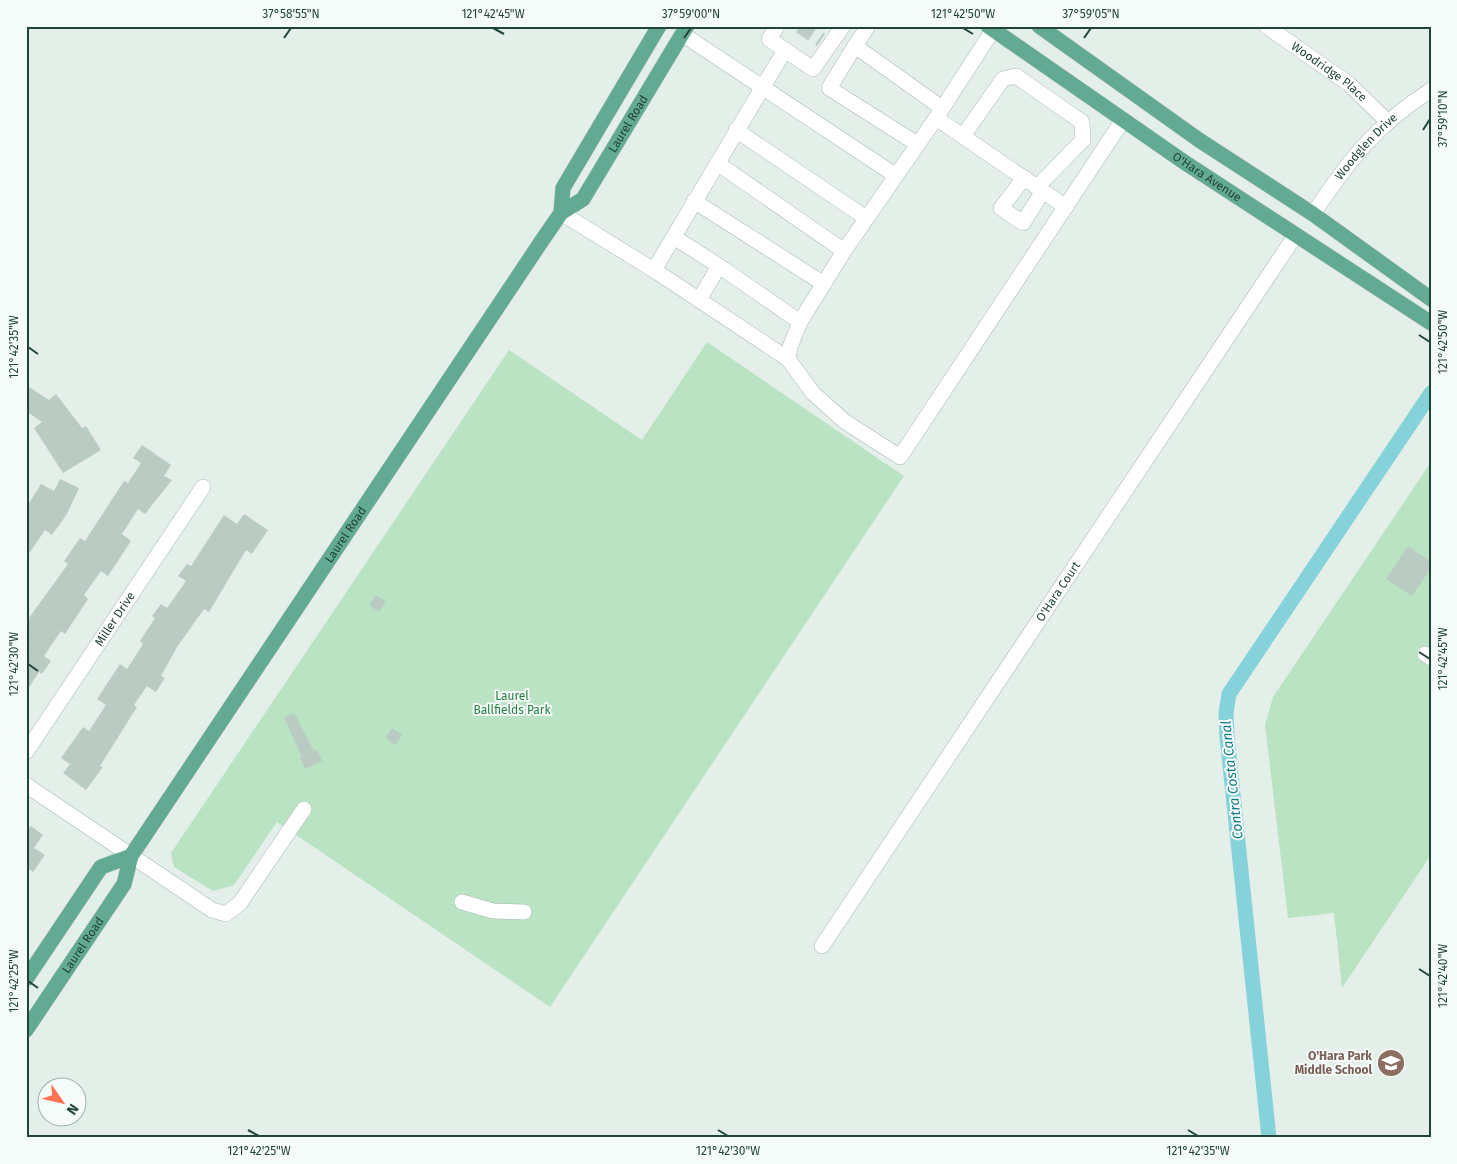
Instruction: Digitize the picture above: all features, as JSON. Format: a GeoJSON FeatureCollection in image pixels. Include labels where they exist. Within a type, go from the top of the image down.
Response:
{"type":"FeatureCollection","features":[{"type":"Feature","properties":{"kind":"main road","name":"Laurel Road"},"geometry":{"type":"LineString","coordinates":[[561,213],[563,188],[659,26]]}},
{"type":"Feature","properties":{"kind":"main road"},"geometry":{"type":"LineString","coordinates":[[1039,26],[1199,140],[1313,214],[1431,299]]}},
{"type":"Feature","properties":{"kind":"main road","name":"O'Hara Avenue"},"geometry":{"type":"LineString","coordinates":[[990,28],[1295,236],[1431,322]]}},
{"type":"Feature","properties":{"kind":"main road","name":"Laurel Road"},"geometry":{"type":"LineString","coordinates":[[26,1030],[124,884],[131,856],[561,213],[583,199],[685,30]]}},
{"type":"Feature","properties":{"kind":"main road"},"geometry":{"type":"LineString","coordinates":[[26,979],[101,867],[131,856]]}},
{"type":"Feature","properties":{"kind":"street"},"geometry":{"type":"LineString","coordinates":[[777,26],[769,39],[813,70],[825,43],[842,27],[860,37],[962,136],[1066,207]]}},
{"type":"Feature","properties":{"kind":"street","name":"Woodridge Place"},"geometry":{"type":"LineString","coordinates":[[1266,26],[1349,84],[1387,121]]}},
{"type":"Feature","properties":{"kind":"street"},"geometry":{"type":"LineString","coordinates":[[788,360],[790,347],[800,322],[844,251],[939,113],[990,28]]}},
{"type":"Feature","properties":{"kind":"street"},"geometry":{"type":"LineString","coordinates":[[685,30],[762,86],[895,175]]}},
{"type":"Feature","properties":{"kind":"street"},"geometry":{"type":"LineString","coordinates":[[860,37],[829,88],[917,144]]}},
{"type":"Feature","properties":{"kind":"street"},"geometry":{"type":"LineString","coordinates":[[657,272],[654,270],[785,50]]}},
{"type":"Feature","properties":{"kind":"street"},"geometry":{"type":"LineString","coordinates":[[962,136],[1003,79],[1016,76],[1082,122],[1084,128],[1083,140],[1035,185]]}},
{"type":"Feature","properties":{"kind":"street","name":"Woodglen Drive"},"geometry":{"type":"LineString","coordinates":[[1313,214],[1348,163],[1372,134],[1401,108],[1431,90]]}},
{"type":"Feature","properties":{"kind":"street"},"geometry":{"type":"LineString","coordinates":[[561,213],[657,272],[788,360],[813,393],[838,415],[900,457],[1123,120]]}},
{"type":"Feature","properties":{"kind":"street"},"geometry":{"type":"LineString","coordinates":[[736,130],[866,218]]}},
{"type":"Feature","properties":{"kind":"street"},"geometry":{"type":"LineString","coordinates":[[716,163],[844,251]]}},
{"type":"Feature","properties":{"kind":"street"},"geometry":{"type":"LineString","coordinates":[[694,201],[824,284]]}},
{"type":"Feature","properties":{"kind":"street","name":"O'Hara Court"},"geometry":{"type":"LineString","coordinates":[[822,946],[1295,236]]}},
{"type":"Feature","properties":{"kind":"street"},"geometry":{"type":"LineString","coordinates":[[674,237],[720,266],[800,322]]}},
{"type":"Feature","properties":{"kind":"street"},"geometry":{"type":"LineString","coordinates":[[699,300],[720,266]]}},
{"type":"Feature","properties":{"kind":"street","name":"Miller Drive"},"geometry":{"type":"LineString","coordinates":[[26,752],[203,487]]}},
{"type":"Feature","properties":{"kind":"street"},"geometry":{"type":"LineString","coordinates":[[26,785],[212,910],[226,914],[240,903],[304,809]]}},
{"type":"Feature","properties":{"kind":"street"},"geometry":{"type":"LineString","coordinates":[[462,902],[493,911],[524,912]]}},
{"type":"Feature","properties":{"kind":"green space","name":"Laurel Ballfields Park"},"geometry":{"type":"Polygon","coordinates":[[[707,342],[904,476],[550,1007],[277,822],[234,885],[213,891],[174,867],[171,853],[509,350],[642,440],[707,342]]]}},
{"type":"Feature","properties":{"kind":"green space"},"geometry":{"type":"Polygon","coordinates":[[[1431,462],[1431,855],[1342,988],[1334,913],[1288,918],[1265,725],[1273,697],[1431,462]]]}},
{"type":"Feature","properties":{"kind":"building"},"geometry":{"type":"Polygon","coordinates":[[[26,385],[49,400],[56,394],[82,428],[86,426],[101,450],[63,473],[34,428],[42,422],[26,411],[26,385]]]}},
{"type":"Feature","properties":{"kind":"building"},"geometry":{"type":"Polygon","coordinates":[[[142,445],[171,465],[164,476],[172,480],[145,514],[138,509],[122,534],[131,541],[108,576],[101,571],[84,595],[88,599],[65,634],[61,631],[44,656],[51,661],[42,674],[39,672],[26,692],[26,622],[68,564],[64,561],[80,538],[85,541],[124,481],[128,483],[141,463],[133,458],[142,445]]]}},
{"type":"Feature","properties":{"kind":"building"},"geometry":{"type":"Polygon","coordinates":[[[60,479],[79,488],[67,514],[52,535],[45,530],[26,558],[26,508],[41,484],[54,491],[60,479]]]}},
{"type":"Feature","properties":{"kind":"building"},"geometry":{"type":"Polygon","coordinates":[[[244,514],[268,530],[252,554],[246,550],[209,612],[204,609],[177,647],[161,676],[165,678],[156,692],[147,686],[134,705],[137,707],[100,766],[103,767],[86,790],[63,773],[70,764],[61,758],[83,727],[89,731],[106,705],[97,699],[120,664],[127,669],[143,644],[140,641],[155,618],[152,616],[161,604],[167,608],[186,581],[178,576],[187,564],[191,566],[224,515],[237,524],[244,514]]]}},
{"type":"Feature","properties":{"kind":"building"},"geometry":{"type":"Polygon","coordinates":[[[1408,546],[1431,562],[1431,568],[1412,596],[1386,579],[1408,546]]]}},
{"type":"Feature","properties":{"kind":"building"},"geometry":{"type":"Polygon","coordinates":[[[376,595],[386,602],[379,612],[369,605],[376,595]]]}},
{"type":"Feature","properties":{"kind":"building"},"geometry":{"type":"Polygon","coordinates":[[[294,713],[314,751],[317,750],[322,761],[305,769],[300,758],[302,757],[284,718],[294,713]]]}},
{"type":"Feature","properties":{"kind":"building"},"geometry":{"type":"Polygon","coordinates":[[[392,728],[402,735],[395,745],[385,738],[392,728]]]}},
{"type":"Feature","properties":{"kind":"building"},"geometry":{"type":"Polygon","coordinates":[[[31,826],[43,835],[34,848],[45,855],[33,872],[26,867],[26,833],[31,826]]]}},
{"type":"Feature","properties":{"kind":"waterway","name":"Contra Costa Canal"},"geometry":{"type":"LineString","coordinates":[[1269,1138],[1227,737],[1226,713],[1229,694],[1431,393]]}},
{"type":"Feature","properties":{"kind":"tunnel"},"geometry":{"type":"LineString","coordinates":[[800,26],[821,40]]}},
{"type":"Feature","properties":{"kind":"place","name":"O'Hara Park Middle School"},"geometry":{"type":"Point","coordinates":[1391,1063]}}]}
